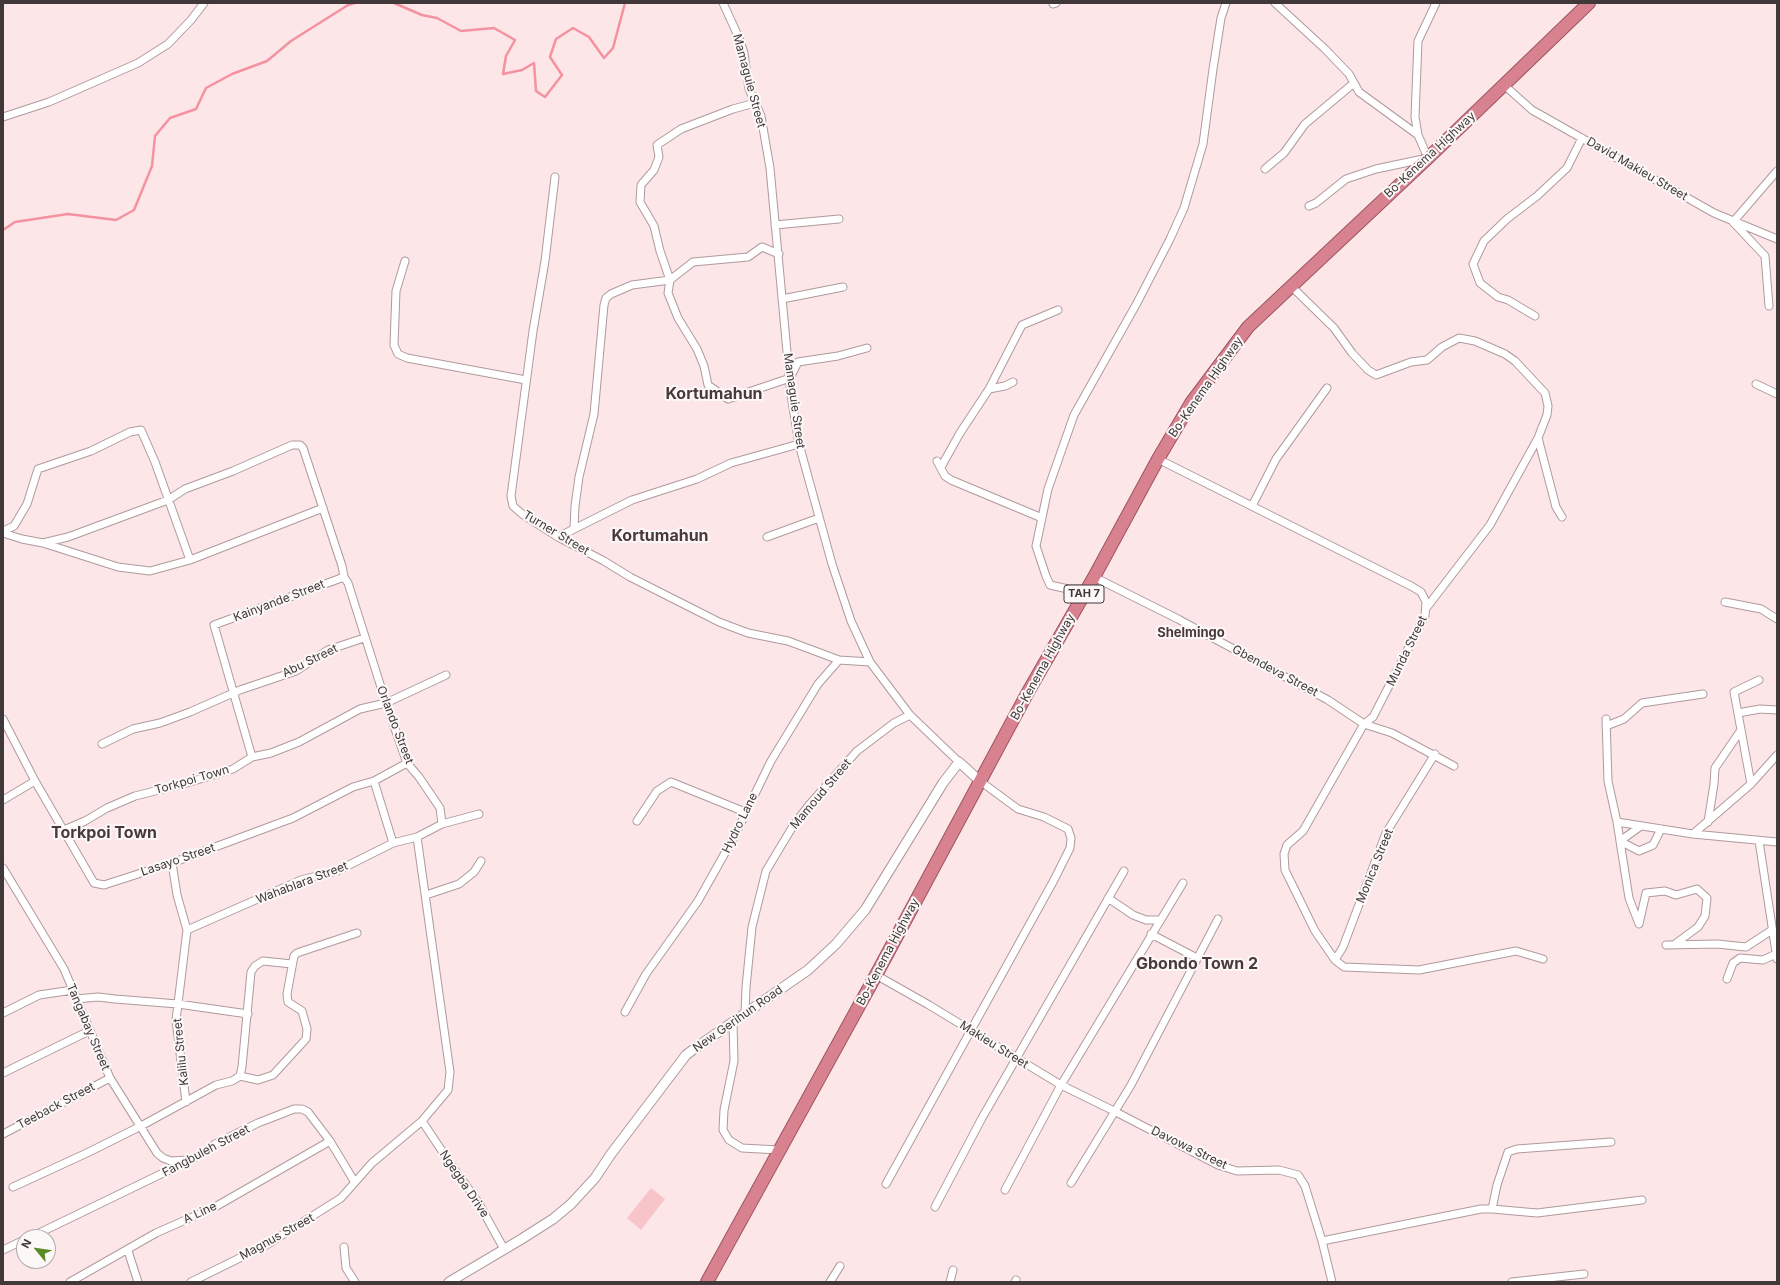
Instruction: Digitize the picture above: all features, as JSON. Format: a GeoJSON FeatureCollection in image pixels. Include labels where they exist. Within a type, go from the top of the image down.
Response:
{"type":"FeatureCollection","features":[{"type":"Feature","properties":{"kind":"highway","name":"Bo-Kenema Highway"},"geometry":{"type":"LineString","coordinates":[[707,1282],[876,975],[980,781],[1158,459],[1192,403],[1248,327],[1590,3]]}},
{"type":"Feature","properties":{"kind":"street"},"geometry":{"type":"LineString","coordinates":[[3,117],[49,102],[138,63],[168,44],[191,20],[204,3]]}},
{"type":"Feature","properties":{"kind":"street","name":"Mamaguie Street"},"geometry":{"type":"LineString","coordinates":[[723,3],[742,48],[746,75],[761,116],[768,157],[779,254],[790,378],[799,444],[832,564],[852,621],[870,662],[910,715],[959,762]]}},
{"type":"Feature","properties":{"kind":"street"},"geometry":{"type":"LineString","coordinates":[[1087,589],[1068,589],[1050,585],[1036,546],[1048,489],[1074,415],[1137,303],[1184,208],[1203,144],[1221,18],[1226,3]]}},
{"type":"Feature","properties":{"kind":"street"},"geometry":{"type":"LineString","coordinates":[[1275,3],[1325,49],[1349,74],[1359,92],[1393,119],[1418,135]]}},
{"type":"Feature","properties":{"kind":"street"},"geometry":{"type":"LineString","coordinates":[[1309,206],[1316,203],[1346,179],[1376,169],[1428,158],[1418,135],[1415,117],[1418,41],[1436,3]]}},
{"type":"Feature","properties":{"kind":"street"},"geometry":{"type":"LineString","coordinates":[[1265,169],[1284,153],[1305,124],[1354,83]]}},
{"type":"Feature","properties":{"kind":"street","name":"David Makieu Street"},"geometry":{"type":"LineString","coordinates":[[1504,85],[1532,110],[1714,213],[1777,239]]}},
{"type":"Feature","properties":{"kind":"street"},"geometry":{"type":"LineString","coordinates":[[755,103],[733,109],[681,129],[657,145],[659,157],[654,170],[641,186],[640,202],[654,226],[660,251],[670,280],[668,293],[678,318],[697,349],[704,366],[708,385],[728,399],[790,378],[798,362],[838,356],[866,348]]}},
{"type":"Feature","properties":{"kind":"street"},"geometry":{"type":"LineString","coordinates":[[1535,316],[1508,300],[1498,296],[1480,284],[1473,264],[1484,241],[1507,219],[1536,196],[1567,168],[1582,138]]}},
{"type":"Feature","properties":{"kind":"street"},"geometry":{"type":"LineString","coordinates":[[1769,306],[1765,256],[1733,222],[1777,171]]}},
{"type":"Feature","properties":{"kind":"street","name":"Turner Street"},"geometry":{"type":"LineString","coordinates":[[555,177],[545,261],[526,380],[511,496],[513,506],[522,514],[558,537],[604,561],[630,577],[719,622],[748,632],[788,641],[839,660]]}},
{"type":"Feature","properties":{"kind":"street"},"geometry":{"type":"LineString","coordinates":[[775,225],[839,218]]}},
{"type":"Feature","properties":{"kind":"street"},"geometry":{"type":"LineString","coordinates":[[574,527],[579,477],[594,414],[604,305],[606,298],[611,294],[632,286],[670,280],[693,262],[748,257],[762,247],[779,254]]}},
{"type":"Feature","properties":{"kind":"street"},"geometry":{"type":"LineString","coordinates":[[405,261],[396,291],[394,345],[398,354],[406,358],[526,380]]}},
{"type":"Feature","properties":{"kind":"street"},"geometry":{"type":"LineString","coordinates":[[1291,286],[1334,328],[1352,352],[1368,370],[1376,376],[1411,362],[1427,360],[1442,347],[1459,338],[1475,341],[1505,354],[1515,361],[1545,393],[1548,406],[1548,415],[1538,438],[1490,526],[1427,607]]}},
{"type":"Feature","properties":{"kind":"street"},"geometry":{"type":"LineString","coordinates":[[782,300],[843,287]]}},
{"type":"Feature","properties":{"kind":"street"},"geometry":{"type":"LineString","coordinates":[[1042,518],[951,480],[945,476],[939,464],[989,389],[1022,325],[1058,310]]}},
{"type":"Feature","properties":{"kind":"street"},"geometry":{"type":"LineString","coordinates":[[989,389],[1005,386],[1013,382]]}},
{"type":"Feature","properties":{"kind":"street"},"geometry":{"type":"LineString","coordinates":[[1756,384],[1777,394]]}},
{"type":"Feature","properties":{"kind":"street"},"geometry":{"type":"LineString","coordinates":[[1252,506],[1276,459],[1327,388]]}},
{"type":"Feature","properties":{"kind":"street"},"geometry":{"type":"LineString","coordinates":[[3,532],[14,526],[27,504],[38,469],[91,451],[130,432],[141,430],[155,462],[190,560]]}},
{"type":"Feature","properties":{"kind":"street"},"geometry":{"type":"LineString","coordinates":[[1538,438],[1556,507],[1562,517]]}},
{"type":"Feature","properties":{"kind":"street"},"geometry":{"type":"LineString","coordinates":[[558,537],[574,527],[632,500],[697,479],[731,463],[799,444]]}},
{"type":"Feature","properties":{"kind":"street","name":"Orlando Street"},"geometry":{"type":"LineString","coordinates":[[168,500],[185,489],[233,471],[292,445],[300,445],[303,448],[342,566],[344,577],[348,583],[364,638],[407,763],[419,777],[440,808],[442,824]]}},
{"type":"Feature","properties":{"kind":"street","name":"Munda Street"},"geometry":{"type":"LineString","coordinates":[[1158,459],[1411,586],[1421,592],[1424,596],[1427,607],[1425,616],[1392,682],[1373,717],[1364,724],[1304,832],[1287,845],[1284,854],[1285,870],[1288,877],[1315,931],[1335,960]]}},
{"type":"Feature","properties":{"kind":"street"},"geometry":{"type":"LineString","coordinates":[[43,543],[68,537],[168,500]]}},
{"type":"Feature","properties":{"kind":"street"},"geometry":{"type":"LineString","coordinates":[[3,532],[118,567],[150,571],[190,560],[323,508]]}},
{"type":"Feature","properties":{"kind":"street"},"geometry":{"type":"LineString","coordinates":[[767,537],[819,518]]}},
{"type":"Feature","properties":{"kind":"street","name":"Kainyande Street"},"geometry":{"type":"LineString","coordinates":[[234,693],[214,625],[344,577]]}},
{"type":"Feature","properties":{"kind":"street","name":"Gbendeva Street"},"geometry":{"type":"LineString","coordinates":[[1094,577],[1178,619],[1328,700],[1364,724],[1392,732],[1435,754],[1454,766]]}},
{"type":"Feature","properties":{"kind":"street"},"geometry":{"type":"LineString","coordinates":[[1725,602],[1761,609],[1777,619]]}},
{"type":"Feature","properties":{"kind":"street","name":"Abu Street"},"geometry":{"type":"LineString","coordinates":[[102,744],[133,729],[160,723],[234,693],[296,671],[328,650],[364,638]]}},
{"type":"Feature","properties":{"kind":"street"},"geometry":{"type":"LineString","coordinates":[[839,660],[870,662]]}},
{"type":"Feature","properties":{"kind":"street","name":"Hydro Lane"},"geometry":{"type":"LineString","coordinates":[[624,1012],[646,974],[698,901],[734,838],[759,782],[818,684],[839,660]]}},
{"type":"Feature","properties":{"kind":"street","name":"Torkpoi Town"},"geometry":{"type":"LineString","coordinates":[[64,830],[85,821],[107,808],[135,796],[187,783],[233,769],[252,757],[271,754],[299,742],[360,709],[386,703],[446,675]]}},
{"type":"Feature","properties":{"kind":"street"},"geometry":{"type":"LineString","coordinates":[[1751,784],[1734,692],[1759,680]]}},
{"type":"Feature","properties":{"kind":"street"},"geometry":{"type":"LineString","coordinates":[[234,693],[252,757]]}},
{"type":"Feature","properties":{"kind":"street"},"geometry":{"type":"LineString","coordinates":[[1675,944],[1698,927],[1705,916],[1707,898],[1697,889],[1676,896],[1665,891],[1646,893],[1639,924],[1629,898],[1617,822],[1608,781],[1606,722],[1624,719],[1642,703],[1703,694]]}},
{"type":"Feature","properties":{"kind":"street"},"geometry":{"type":"LineString","coordinates":[[1738,713],[1760,709],[1777,710]]}},
{"type":"Feature","properties":{"kind":"street","name":"Mamoud Street"},"geometry":{"type":"LineString","coordinates":[[745,1014],[752,927],[766,871],[797,820],[857,751],[894,723],[910,715]]}},
{"type":"Feature","properties":{"kind":"street","name":"Lasayo Street"},"geometry":{"type":"LineString","coordinates":[[3,719],[35,780],[94,883],[104,885],[172,863],[293,818],[353,787],[374,781],[407,763]]}},
{"type":"Feature","properties":{"kind":"street"},"geometry":{"type":"LineString","coordinates":[[1708,822],[1715,768],[1741,730]]}},
{"type":"Feature","properties":{"kind":"street","name":"Monica Street"},"geometry":{"type":"LineString","coordinates":[[1335,960],[1343,947],[1386,833],[1435,754]]}},
{"type":"Feature","properties":{"kind":"street"},"geometry":{"type":"LineString","coordinates":[[1693,834],[1751,784],[1777,755]]}},
{"type":"Feature","properties":{"kind":"street"},"geometry":{"type":"LineString","coordinates":[[886,1184],[1054,880],[1070,848],[1071,838],[1068,829],[1044,817],[1018,809],[980,781],[959,762]]}},
{"type":"Feature","properties":{"kind":"street","name":"New Gerihun Road"},"geometry":{"type":"LineString","coordinates":[[449,1282],[553,1219],[571,1204],[595,1178],[611,1154],[686,1056],[808,970],[836,944],[865,910],[943,782],[959,762]]}},
{"type":"Feature","properties":{"kind":"street"},"geometry":{"type":"LineString","coordinates":[[3,800],[35,780]]}},
{"type":"Feature","properties":{"kind":"street"},"geometry":{"type":"LineString","coordinates":[[374,781],[393,843]]}},
{"type":"Feature","properties":{"kind":"street"},"geometry":{"type":"LineString","coordinates":[[637,821],[657,791],[671,782],[745,812]]}},
{"type":"Feature","properties":{"kind":"street"},"geometry":{"type":"LineString","coordinates":[[422,1120],[448,1090],[450,1072],[417,836],[442,824],[479,814]]}},
{"type":"Feature","properties":{"kind":"street"},"geometry":{"type":"LineString","coordinates":[[1617,822],[1693,834],[1777,842]]}},
{"type":"Feature","properties":{"kind":"street"},"geometry":{"type":"LineString","coordinates":[[1620,841],[1641,826]]}},
{"type":"Feature","properties":{"kind":"street"},"geometry":{"type":"LineString","coordinates":[[1620,841],[1639,852],[1653,845],[1661,829]]}},
{"type":"Feature","properties":{"kind":"street","name":"Wahablara Street"},"geometry":{"type":"LineString","coordinates":[[187,930],[301,880],[337,871],[393,843],[417,836]]}},
{"type":"Feature","properties":{"kind":"street"},"geometry":{"type":"LineString","coordinates":[[1727,979],[1733,963],[1740,958],[1763,960],[1777,956],[1759,841]]}},
{"type":"Feature","properties":{"kind":"street"},"geometry":{"type":"LineString","coordinates":[[426,895],[459,884],[474,872],[481,861]]}},
{"type":"Feature","properties":{"kind":"street"},"geometry":{"type":"LineString","coordinates":[[172,863],[187,930]]}},
{"type":"Feature","properties":{"kind":"street","name":"Tangabay Street"},"geometry":{"type":"LineString","coordinates":[[3,868],[64,969],[110,1078],[157,1153],[163,1158],[171,1161],[192,1159]]}},
{"type":"Feature","properties":{"kind":"street"},"geometry":{"type":"LineString","coordinates":[[935,1207],[982,1118],[1124,871]]}},
{"type":"Feature","properties":{"kind":"street"},"geometry":{"type":"LineString","coordinates":[[1005,1190],[1061,1085],[1183,883]]}},
{"type":"Feature","properties":{"kind":"street"},"geometry":{"type":"LineString","coordinates":[[1108,898],[1146,920],[1160,920]]}},
{"type":"Feature","properties":{"kind":"street"},"geometry":{"type":"LineString","coordinates":[[1071,1183],[1131,1085],[1218,919]]}},
{"type":"Feature","properties":{"kind":"street","name":"Kalilu Street"},"geometry":{"type":"LineString","coordinates":[[186,1102],[176,1020],[187,930]]}},
{"type":"Feature","properties":{"kind":"street"},"geometry":{"type":"LineString","coordinates":[[1666,945],[1717,944],[1746,947],[1772,930]]}},
{"type":"Feature","properties":{"kind":"street"},"geometry":{"type":"LineString","coordinates":[[13,1186],[89,1152],[141,1126],[216,1085],[232,1081],[240,1076],[258,1080],[273,1075],[306,1039],[307,1029],[302,1011],[288,1002],[287,994],[294,956],[297,953],[356,933]]}},
{"type":"Feature","properties":{"kind":"street"},"geometry":{"type":"LineString","coordinates":[[1151,934],[1197,958]]}},
{"type":"Feature","properties":{"kind":"street"},"geometry":{"type":"LineString","coordinates":[[1335,960],[1344,967],[1419,970],[1516,951],[1543,959]]}},
{"type":"Feature","properties":{"kind":"street"},"geometry":{"type":"LineString","coordinates":[[240,1076],[252,972],[255,966],[263,961],[292,964]]}},
{"type":"Feature","properties":{"kind":"street","name":"Makieu Street"},"geometry":{"type":"LineString","coordinates":[[876,975],[1061,1085],[1114,1111]]}},
{"type":"Feature","properties":{"kind":"street"},"geometry":{"type":"LineString","coordinates":[[3,1013],[39,995],[72,990]]}},
{"type":"Feature","properties":{"kind":"street"},"geometry":{"type":"LineString","coordinates":[[76,999],[98,996],[115,999],[178,1004],[248,1014]]}},
{"type":"Feature","properties":{"kind":"street"},"geometry":{"type":"LineString","coordinates":[[734,1022],[734,1061],[724,1110],[723,1130],[729,1140],[742,1148],[779,1150]]}},
{"type":"Feature","properties":{"kind":"street"},"geometry":{"type":"LineString","coordinates":[[3,1073],[89,1030]]}},
{"type":"Feature","properties":{"kind":"street","name":"Teeback Street"},"geometry":{"type":"LineString","coordinates":[[3,1134],[110,1078]]}},
{"type":"Feature","properties":{"kind":"street","name":"Fangbuleh Street"},"geometry":{"type":"LineString","coordinates":[[48,1229],[192,1159],[207,1151],[215,1144],[258,1123],[294,1109],[302,1109],[308,1112],[330,1141],[354,1181]]}},
{"type":"Feature","properties":{"kind":"street","name":"Davowa Street"},"geometry":{"type":"LineString","coordinates":[[1114,1111],[1218,1165],[1237,1171],[1279,1170],[1298,1175],[1305,1186],[1322,1241],[1332,1282]]}},
{"type":"Feature","properties":{"kind":"street","name":"Magnus Street"},"geometry":{"type":"LineString","coordinates":[[192,1282],[268,1244],[341,1198],[354,1181],[372,1163],[422,1120]]}},
{"type":"Feature","properties":{"kind":"street","name":"Ngegba Drive"},"geometry":{"type":"LineString","coordinates":[[422,1120],[478,1202],[504,1249]]}},
{"type":"Feature","properties":{"kind":"street","name":"A Line"},"geometry":{"type":"LineString","coordinates":[[70,1282],[128,1251],[172,1225],[215,1207],[330,1141]]}},
{"type":"Feature","properties":{"kind":"street"},"geometry":{"type":"LineString","coordinates":[[1492,1209],[1497,1185],[1508,1152],[1517,1149],[1611,1142]]}},
{"type":"Feature","properties":{"kind":"street"},"geometry":{"type":"LineString","coordinates":[[1322,1241],[1481,1209],[1537,1213],[1642,1200]]}},
{"type":"Feature","properties":{"kind":"street"},"geometry":{"type":"LineString","coordinates":[[3,1250],[16,1244]]}},
{"type":"Feature","properties":{"kind":"street"},"geometry":{"type":"LineString","coordinates":[[344,1247],[346,1268],[355,1282]]}},
{"type":"Feature","properties":{"kind":"street"},"geometry":{"type":"LineString","coordinates":[[128,1251],[138,1282]]}},
{"type":"Feature","properties":{"kind":"street"},"geometry":{"type":"LineString","coordinates":[[830,1282],[840,1266]]}},
{"type":"Feature","properties":{"kind":"street"},"geometry":{"type":"LineString","coordinates":[[950,1282],[953,1270]]}},
{"type":"Feature","properties":{"kind":"street"},"geometry":{"type":"LineString","coordinates":[[1512,1282],[1584,1274]]}},
{"type":"Feature","properties":{"kind":"shaded area"},"geometry":{"type":"Polygon","coordinates":[[[651,1188],[665,1199],[641,1230],[627,1218],[651,1188]]]}},
{"type":"Feature","properties":{"kind":"waterway"},"geometry":{"type":"LineString","coordinates":[[3,230],[15,222],[68,214],[116,220],[134,210],[152,166],[155,136],[170,118],[196,109],[206,88],[232,74],[267,61],[291,41],[348,5],[355,3]]}},
{"type":"Feature","properties":{"kind":"waterway"},"geometry":{"type":"LineString","coordinates":[[394,3],[422,15],[437,18],[461,31],[494,28],[515,40],[506,56],[503,74],[522,70],[534,63],[536,91],[545,97],[562,75],[550,57],[556,39],[573,28],[589,37],[604,58],[613,48],[625,3]]}},
{"type":"Feature","properties":{"kind":"district","name":"Kortumahun"},"geometry":{"type":"Point","coordinates":[714,394]}},
{"type":"Feature","properties":{"kind":"district","name":"Kortumahun"},"geometry":{"type":"Point","coordinates":[660,536]}},
{"type":"Feature","properties":{"kind":"district","name":"Shelmingo"},"geometry":{"type":"Point","coordinates":[1191,633]}},
{"type":"Feature","properties":{"kind":"district","name":"Torkpoi Town"},"geometry":{"type":"Point","coordinates":[104,833]}},
{"type":"Feature","properties":{"kind":"district","name":"Gbondo Town 2"},"geometry":{"type":"Point","coordinates":[1197,964]}}]}
